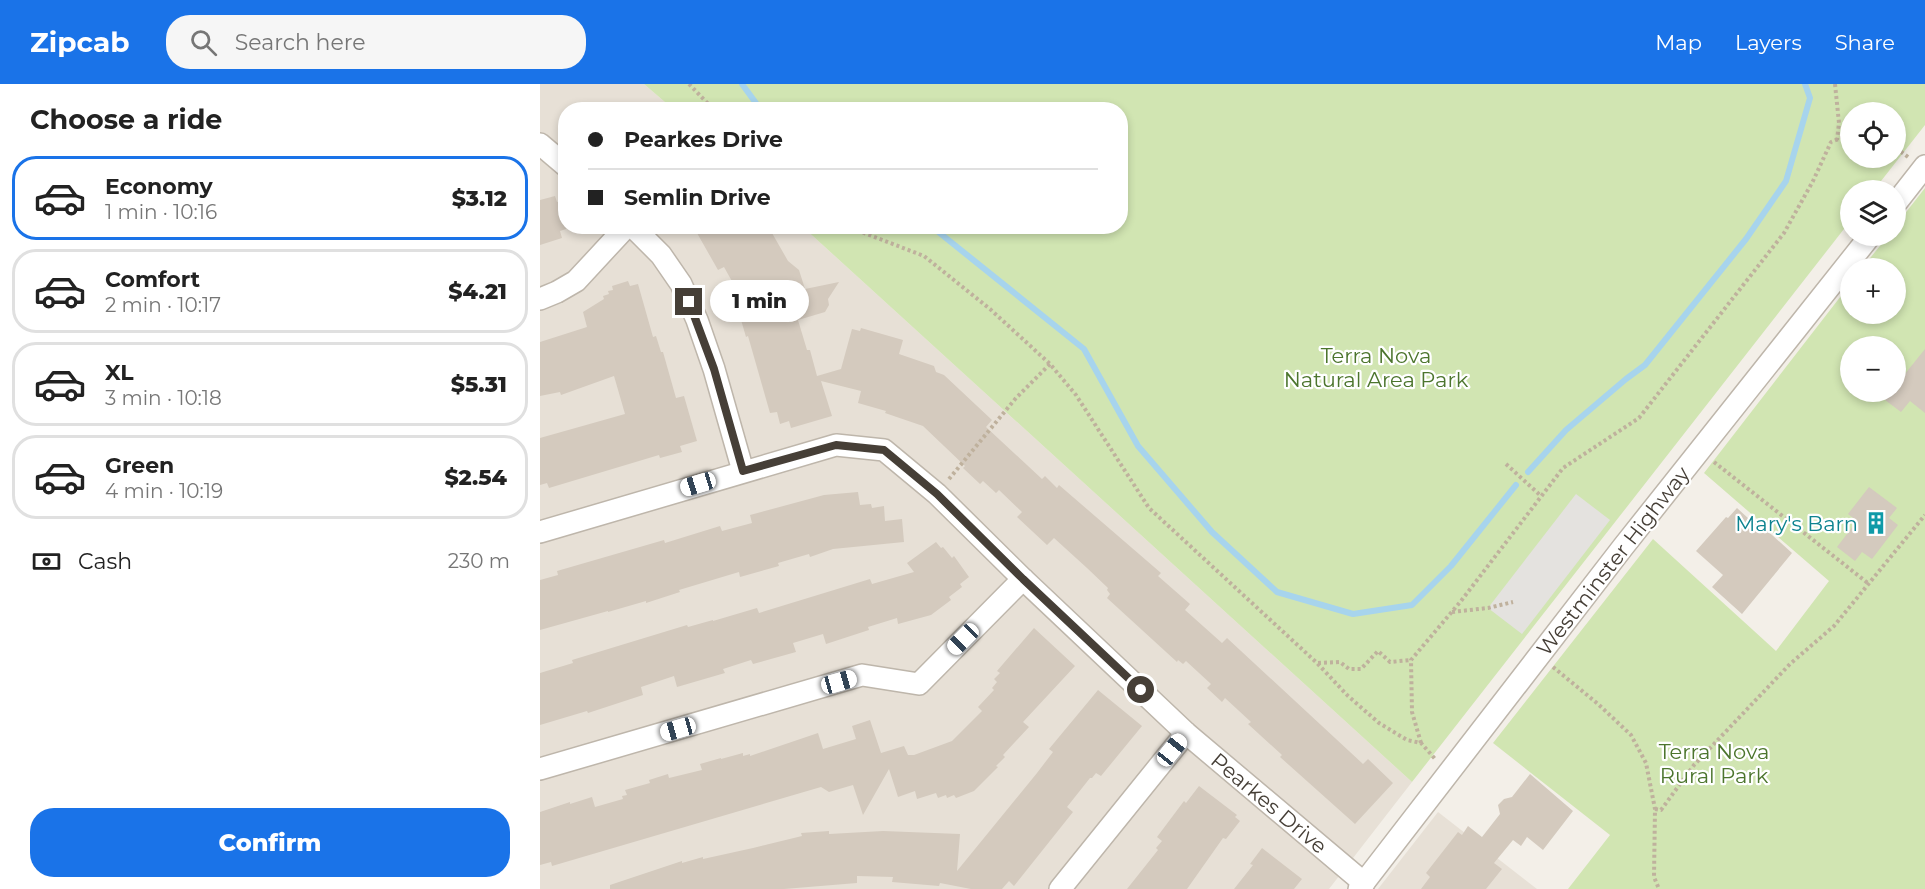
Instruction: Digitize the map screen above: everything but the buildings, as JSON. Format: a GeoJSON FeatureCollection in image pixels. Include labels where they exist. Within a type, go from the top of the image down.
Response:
{"type":"FeatureCollection","features":[{"type":"Feature","properties":{"kind":"street"},"geometry":{"type":"LineString","coordinates":[[540,144],[558,159]]}},
{"type":"Feature","properties":{"kind":"street"},"geometry":{"type":"LineString","coordinates":[[1906,190],[1925,166]]}},
{"type":"Feature","properties":{"kind":"street"},"geometry":{"type":"LineString","coordinates":[[540,299],[576,280],[619,234]]}},
{"type":"Feature","properties":{"kind":"street"},"geometry":{"type":"LineString","coordinates":[[640,234],[661,255],[681,284],[693,311],[714,369],[743,471]]}},
{"type":"Feature","properties":{"kind":"street","name":"Westminster Highway"},"geometry":{"type":"LineString","coordinates":[[1361,886],[1539,655],[1862,246]]}},
{"type":"Feature","properties":{"kind":"street","name":"Pearkes Drive"},"geometry":{"type":"LineString","coordinates":[[540,532],[836,445],[884,450],[937,494],[1186,733],[1361,886]]}},
{"type":"Feature","properties":{"kind":"street"},"geometry":{"type":"LineString","coordinates":[[540,769],[862,675],[918,684],[1023,579]]}},
{"type":"Feature","properties":{"kind":"street"},"geometry":{"type":"LineString","coordinates":[[1060,889],[1186,733]]}},
{"type":"Feature","properties":{"kind":"path"},"geometry":{"type":"LineString","coordinates":[[689,84],[706,102]]}},
{"type":"Feature","properties":{"kind":"path"},"geometry":{"type":"LineString","coordinates":[[1835,84],[1839,123],[1837,140]]}},
{"type":"Feature","properties":{"kind":"path"},"geometry":{"type":"LineString","coordinates":[[1440,765],[1421,743],[1412,712],[1412,660],[1563,468],[1639,418],[1784,233],[1813,181],[1831,142],[1840,139]]}},
{"type":"Feature","properties":{"kind":"path"},"geometry":{"type":"LineString","coordinates":[[867,234],[924,256],[990,309],[1050,363],[1076,395],[1149,508],[1317,663],[1378,723],[1407,740],[1421,743]]}},
{"type":"Feature","properties":{"kind":"path"},"geometry":{"type":"LineString","coordinates":[[937,494],[1016,398],[1050,363]]}},
{"type":"Feature","properties":{"kind":"path"},"geometry":{"type":"LineString","coordinates":[[1700,451],[1869,584]]}},
{"type":"Feature","properties":{"kind":"path"},"geometry":{"type":"LineString","coordinates":[[1506,464],[1541,496]]}},
{"type":"Feature","properties":{"kind":"path"},"geometry":{"type":"LineString","coordinates":[[1654,809],[1661,810],[1694,765],[1790,664],[1834,626],[1925,515]]}},
{"type":"Feature","properties":{"kind":"path"},"geometry":{"type":"LineString","coordinates":[[1451,612],[1488,608],[1513,602]]}},
{"type":"Feature","properties":{"kind":"path"},"geometry":{"type":"LineString","coordinates":[[1317,663],[1340,662],[1349,669],[1361,669],[1378,651],[1390,662],[1412,660]]}},
{"type":"Feature","properties":{"kind":"path"},"geometry":{"type":"LineString","coordinates":[[1539,655],[1631,735],[1646,763],[1654,809],[1654,877],[1659,889]]}},
{"type":"Feature","properties":{"kind":"shaded area"},"geometry":{"type":"Polygon","coordinates":[[[540,84],[644,84],[665,102],[558,102],[558,234],[811,234],[1412,782],[1329,889],[540,889],[540,84]]]}},
{"type":"Feature","properties":{"kind":"shaded area"},"geometry":{"type":"Polygon","coordinates":[[[1576,494],[1610,520],[1522,634],[1488,608],[1576,494]]]}},
{"type":"Feature","properties":{"kind":"shaded area"},"geometry":{"type":"Polygon","coordinates":[[[1438,812],[1537,889],[1378,889],[1438,812]]]}},
{"type":"Feature","properties":{"kind":"green space","name":"Terra Nova Natural Area Park"},"geometry":{"type":"Polygon","coordinates":[[[644,84],[1925,84],[1925,125],[1906,149],[1906,102],[1840,102],[1840,168],[1891,168],[1882,180],[1840,180],[1840,234],[1412,782],[811,234],[1128,234],[1128,102],[665,102],[644,84]]]}},
{"type":"Feature","properties":{"kind":"green space","name":"Terra Nova Rural Park"},"geometry":{"type":"Polygon","coordinates":[[[1925,188],[1925,889],[1568,889],[1610,835],[1493,743],[1653,539],[1776,651],[1829,581],[1704,473],[1840,297],[1840,324],[1906,324],[1906,258],[1870,258],[1880,246],[1906,246],[1906,212],[1925,188]]]}},
{"type":"Feature","properties":{"kind":"waterway"},"geometry":{"type":"LineString","coordinates":[[742,84],[755,102]]}},
{"type":"Feature","properties":{"kind":"waterway"},"geometry":{"type":"LineString","coordinates":[[1528,472],[1566,430],[1645,365],[1746,239],[1786,181],[1810,98],[1805,84]]}},
{"type":"Feature","properties":{"kind":"waterway"},"geometry":{"type":"LineString","coordinates":[[941,234],[1084,349],[1138,446],[1212,532],[1277,592],[1353,614],[1412,605],[1451,566],[1516,485]]}},
{"type":"Feature","properties":{"kind":"place","name":"Mary's Barn"},"geometry":{"type":"Point","coordinates":[1876,523]}},
{"type":"Feature","properties":{"kind":"route"},"geometry":{"type":"LineString","coordinates":[[689,302],[714,369],[743,471],[836,445],[884,450],[937,494],[1141,690]]}}]}
